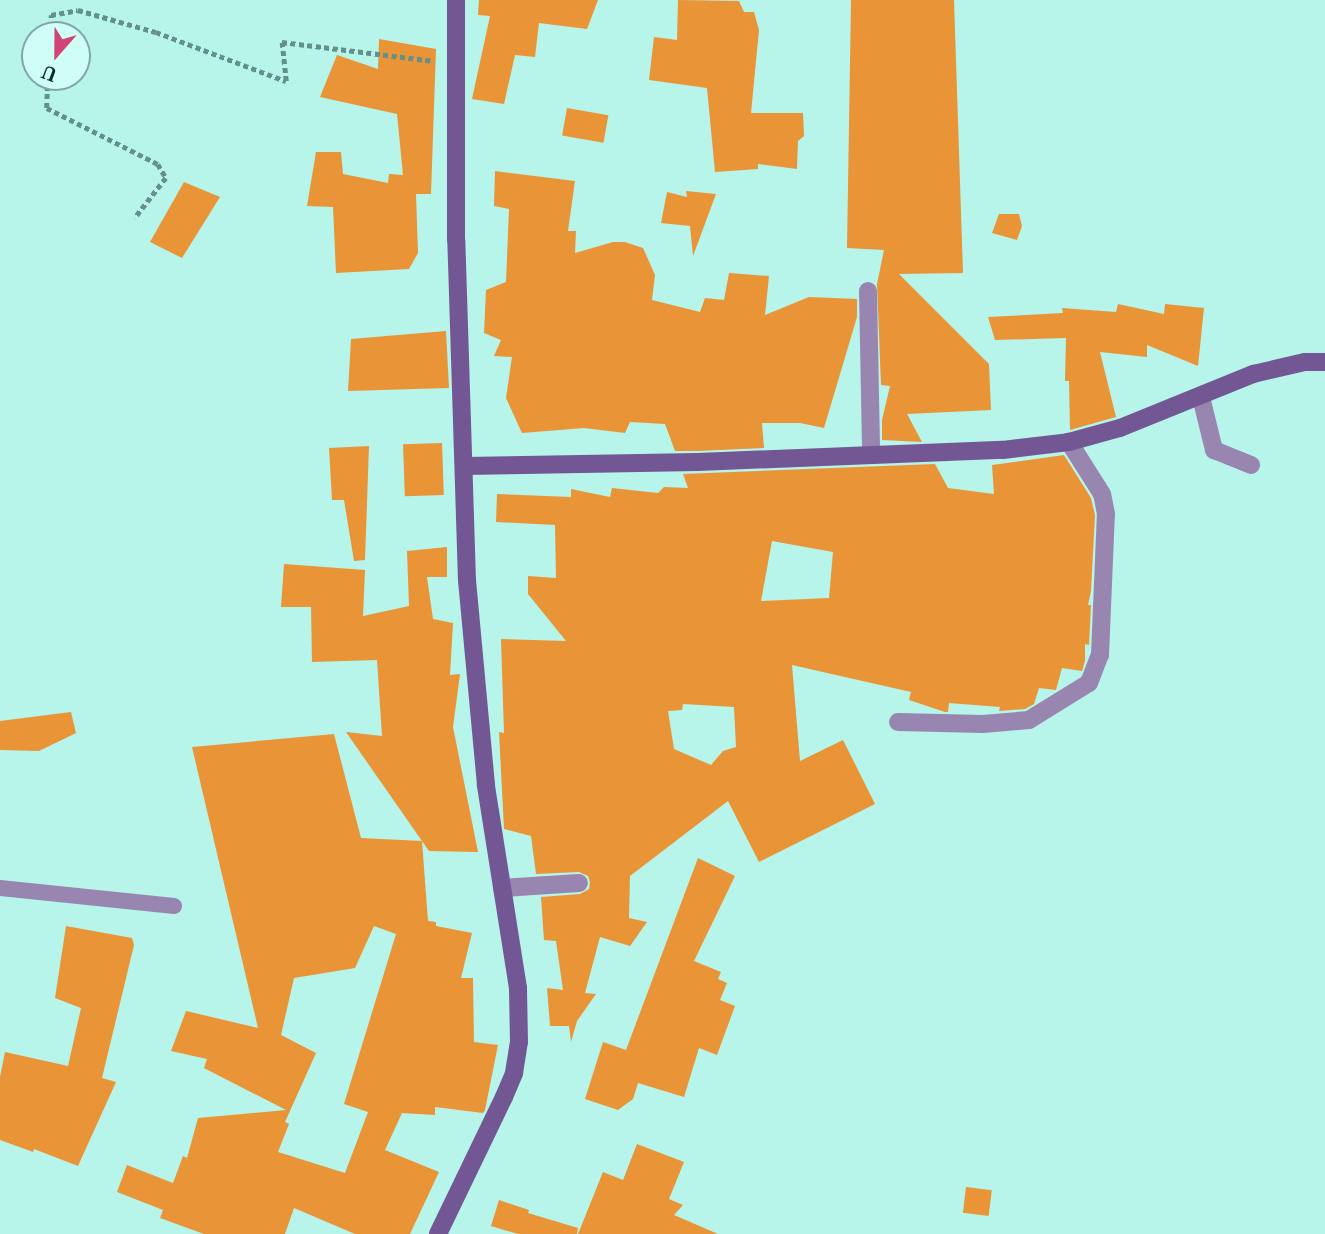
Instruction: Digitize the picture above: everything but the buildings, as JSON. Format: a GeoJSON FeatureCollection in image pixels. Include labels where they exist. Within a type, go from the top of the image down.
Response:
{"type":"FeatureCollection","features":[{"type":"Feature","properties":{"kind":"street"},"geometry":{"type":"LineString","coordinates":[[438,1234],[514,1073],[519,1042],[518,988],[476,701],[467,581],[456,240],[456,0]]}},
{"type":"Feature","properties":{"kind":"street"},"geometry":{"type":"LineString","coordinates":[[869,291],[871,453]]}},
{"type":"Feature","properties":{"kind":"street"},"geometry":{"type":"LineString","coordinates":[[465,466],[698,462],[871,453],[1003,450],[1069,442],[1120,428],[1253,374],[1305,362],[1325,362]]}},
{"type":"Feature","properties":{"kind":"street"},"geometry":{"type":"LineString","coordinates":[[1201,397],[1214,450],[1251,465]]}},
{"type":"Feature","properties":{"kind":"street"},"geometry":{"type":"LineString","coordinates":[[898,722],[983,724],[1029,720],[1089,683],[1101,655],[1106,514],[1102,494],[1069,442]]}},
{"type":"Feature","properties":{"kind":"street"},"geometry":{"type":"LineString","coordinates":[[502,888],[579,884]]}},
{"type":"Feature","properties":{"kind":"lane"},"geometry":{"type":"LineString","coordinates":[[0,888],[174,906]]}},
{"type":"Feature","properties":{"kind":"path"},"geometry":{"type":"LineString","coordinates":[[51,21],[51,15],[78,10],[156,32],[286,81],[282,42],[455,63]]}},
{"type":"Feature","properties":{"kind":"path"},"geometry":{"type":"LineString","coordinates":[[48,91],[47,108],[158,164],[166,178],[135,218]]}}]}
